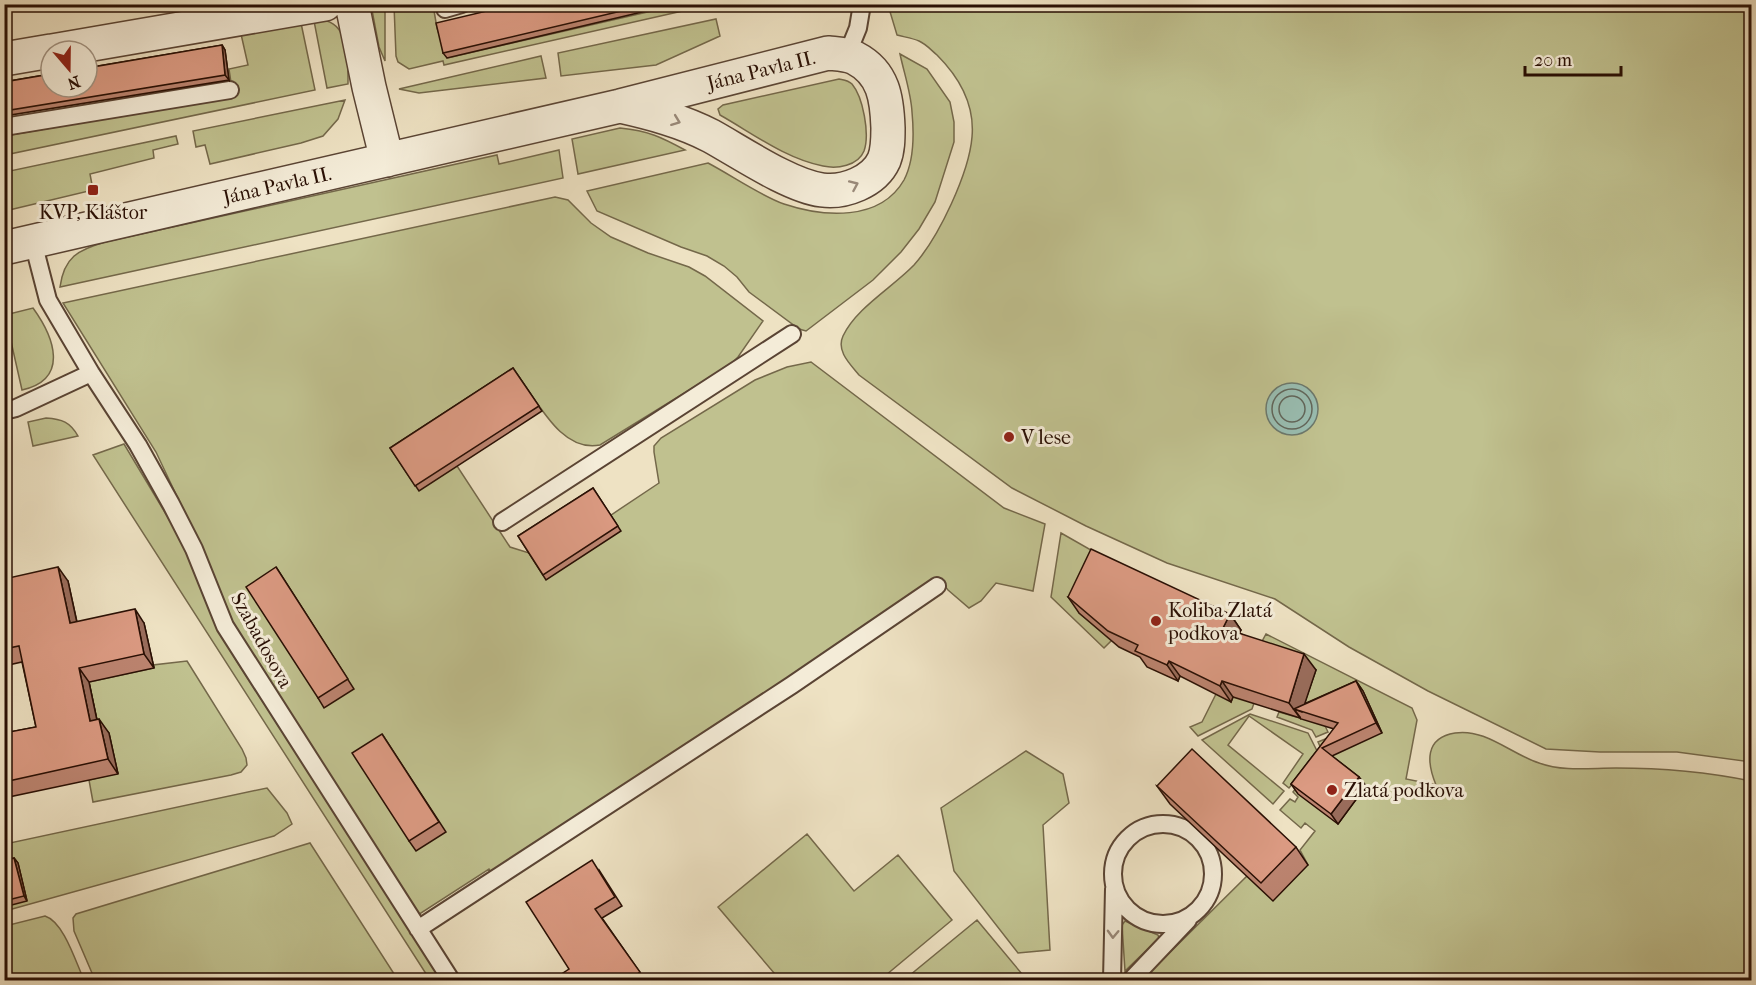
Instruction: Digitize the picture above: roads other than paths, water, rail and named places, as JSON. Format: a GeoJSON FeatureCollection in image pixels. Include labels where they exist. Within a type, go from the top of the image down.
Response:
{"type":"FeatureCollection","features":[{"type":"Feature","properties":{"kind":"street"},"geometry":{"type":"LineString","coordinates":[[99,43],[325,4]]}},
{"type":"Feature","properties":{"kind":"street"},"geometry":{"type":"LineString","coordinates":[[352,4],[387,160]]}},
{"type":"Feature","properties":{"kind":"street"},"geometry":{"type":"LineString","coordinates":[[4,59],[39,53]]}},
{"type":"Feature","properties":{"kind":"street","name":"Jána Pavla II."},"geometry":{"type":"LineString","coordinates":[[19,245],[620,106],[828,53],[855,58],[867,66],[878,78],[885,91],[888,145],[883,161],[873,174],[841,190],[822,190],[802,186],[708,135],[681,123],[620,106]]}},
{"type":"Feature","properties":{"kind":"lane"},"geometry":{"type":"LineString","coordinates":[[445,9],[462,4]]}},
{"type":"Feature","properties":{"kind":"lane"},"geometry":{"type":"LineString","coordinates":[[847,55],[858,28],[862,4]]}},
{"type":"Feature","properties":{"kind":"lane"},"geometry":{"type":"LineString","coordinates":[[4,128],[230,90]]}},
{"type":"Feature","properties":{"kind":"lane","name":"Szabadosova"},"geometry":{"type":"LineString","coordinates":[[19,245],[48,300],[91,373],[138,445],[171,504],[194,549],[225,626],[451,981]]}},
{"type":"Feature","properties":{"kind":"lane"},"geometry":{"type":"LineString","coordinates":[[502,522],[792,334]]}},
{"type":"Feature","properties":{"kind":"lane"},"geometry":{"type":"LineString","coordinates":[[4,411],[16,408],[91,373]]}},
{"type":"Feature","properties":{"kind":"lane"},"geometry":{"type":"LineString","coordinates":[[418,929],[792,685],[937,586]]}},
{"type":"Feature","properties":{"kind":"lane"},"geometry":{"type":"LineString","coordinates":[[1112,981],[1114,859],[1121,846],[1131,835],[1143,828],[1158,824],[1174,825],[1189,832],[1202,842],[1210,857],[1213,873],[1211,889],[1203,904],[1131,981]]}},
{"type":"Feature","properties":{"kind":"lane"},"geometry":{"type":"LineString","coordinates":[[1114,888],[1121,902],[1131,914],[1145,922],[1161,925],[1176,923],[1191,916]]}},
{"type":"Feature","properties":{"kind":"water"},"geometry":{"type":"Polygon","coordinates":[[[1287,383],[1297,383],[1311,390],[1318,409],[1311,428],[1297,435],[1287,435],[1277,431],[1270,424],[1266,414],[1266,404],[1270,394],[1277,387],[1287,383]]]}},
{"type":"Feature","properties":{"kind":"place","name":"KVP, Kláštor"},"geometry":{"type":"Point","coordinates":[93,190]}},
{"type":"Feature","properties":{"kind":"place","name":"V lese"},"geometry":{"type":"Point","coordinates":[1009,437]}},
{"type":"Feature","properties":{"kind":"place","name":"Koliba Zlatá podkova"},"geometry":{"type":"Point","coordinates":[1156,621]}},
{"type":"Feature","properties":{"kind":"place","name":"Zlatá podkova"},"geometry":{"type":"Point","coordinates":[1332,790]}}]}
